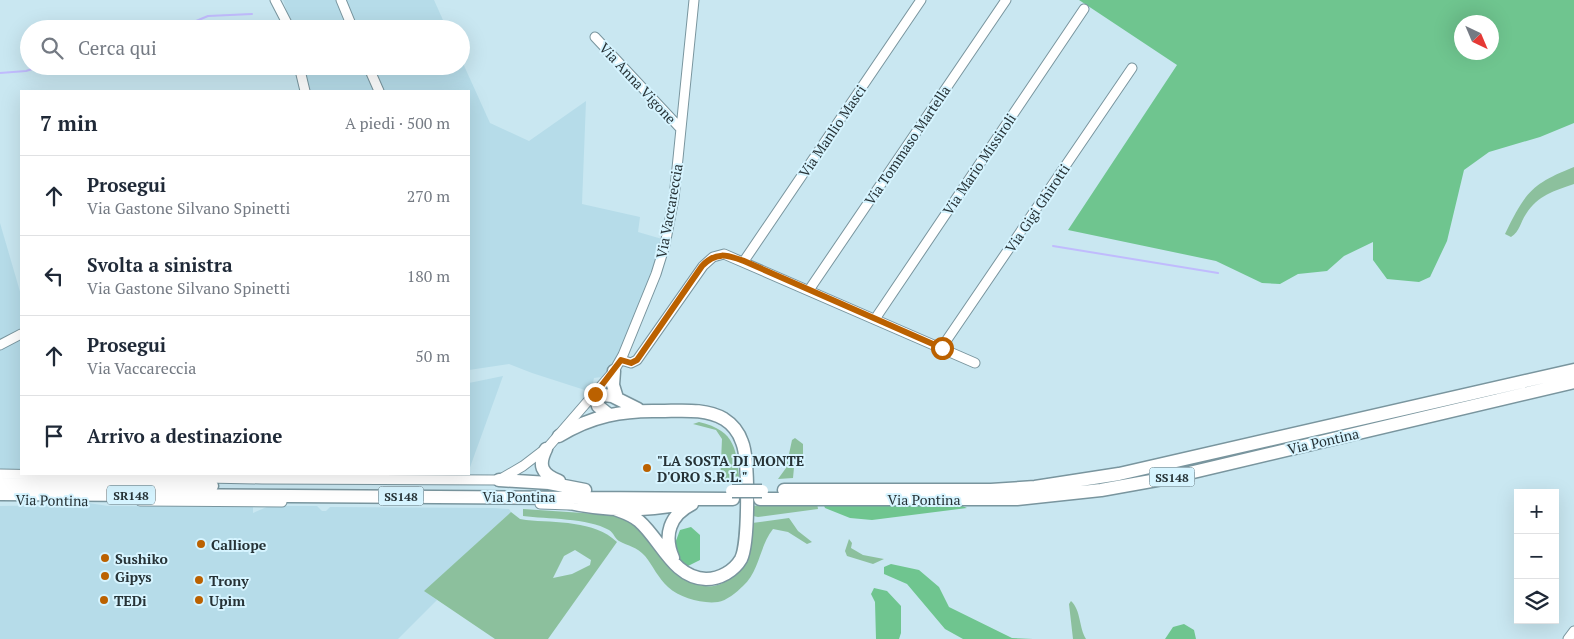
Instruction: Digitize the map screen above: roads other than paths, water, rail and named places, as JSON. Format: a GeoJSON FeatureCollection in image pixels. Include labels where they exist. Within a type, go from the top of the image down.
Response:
{"type":"FeatureCollection","features":[{"type":"Feature","properties":{"kind":"highway","name":"Via Pontina"},"geometry":{"type":"LineString","coordinates":[[761,495],[991,490],[1079,481],[1119,474],[1574,370]]}},
{"type":"Feature","properties":{"kind":"highway"},"geometry":{"type":"LineString","coordinates":[[614,371],[613,385],[617,398]]}},
{"type":"Feature","properties":{"kind":"highway","name":"Via Pontina"},"geometry":{"type":"LineString","coordinates":[[266,491],[540,496],[761,495],[1017,498],[1101,490],[1168,478],[1574,382]]}},
{"type":"Feature","properties":{"kind":"highway"},"geometry":{"type":"LineString","coordinates":[[608,414],[598,406],[595,394],[617,398],[625,404],[640,410]]}},
{"type":"Feature","properties":{"kind":"highway"},"geometry":{"type":"LineString","coordinates":[[559,436],[584,422],[608,414],[640,410],[698,411],[714,414],[734,428],[744,448],[746,539],[740,559],[728,572],[711,579],[695,577],[676,564],[639,521],[612,508]]}},
{"type":"Feature","properties":{"kind":"highway"},"geometry":{"type":"LineString","coordinates":[[546,449],[541,464],[545,474],[585,490]]}},
{"type":"Feature","properties":{"kind":"highway"},"geometry":{"type":"LineString","coordinates":[[499,480],[529,481],[585,490]]}},
{"type":"Feature","properties":{"kind":"highway","name":"SR148"},"geometry":{"type":"LineString","coordinates":[[0,484],[266,491]]}},
{"type":"Feature","properties":{"kind":"highway","name":"Via Pontina"},"geometry":{"type":"LineString","coordinates":[[266,491],[585,490],[732,495]]}},
{"type":"Feature","properties":{"kind":"highway","name":"SR148"},"geometry":{"type":"LineString","coordinates":[[0,494],[266,491]]}},
{"type":"Feature","properties":{"kind":"highway"},"geometry":{"type":"LineString","coordinates":[[540,496],[584,506],[653,508],[732,495]]}},
{"type":"Feature","properties":{"kind":"highway"},"geometry":{"type":"LineString","coordinates":[[676,564],[668,542],[669,529],[679,513],[697,502]]}},
{"type":"Feature","properties":{"kind":"street"},"geometry":{"type":"LineString","coordinates":[[275,0],[285,20]]}},
{"type":"Feature","properties":{"kind":"street"},"geometry":{"type":"LineString","coordinates":[[341,0],[349,20]]}},
{"type":"Feature","properties":{"kind":"street","name":"Via Vaccareccia"},"geometry":{"type":"LineString","coordinates":[[499,480],[546,449],[614,371],[621,360],[656,274],[665,245],[674,198],[694,0]]}},
{"type":"Feature","properties":{"kind":"street","name":"Via Manlio Masci"},"geometry":{"type":"LineString","coordinates":[[744,261],[920,0]]}},
{"type":"Feature","properties":{"kind":"street","name":"Via Tommaso Martella"},"geometry":{"type":"LineString","coordinates":[[808,290],[1006,0]]}},
{"type":"Feature","properties":{"kind":"street","name":"Via Mario Missiroli"},"geometry":{"type":"LineString","coordinates":[[875,319],[1084,9]]}},
{"type":"Feature","properties":{"kind":"street","name":"Via Anna Vigone"},"geometry":{"type":"LineString","coordinates":[[595,37],[681,129]]}},
{"type":"Feature","properties":{"kind":"street","name":"Via Gigi Ghirotti"},"geometry":{"type":"LineString","coordinates":[[942,348],[1132,68]]}},
{"type":"Feature","properties":{"kind":"street"},"geometry":{"type":"LineString","coordinates":[[301,75],[305,90]]}},
{"type":"Feature","properties":{"kind":"street"},"geometry":{"type":"LineString","coordinates":[[372,75],[379,90]]}},
{"type":"Feature","properties":{"kind":"street"},"geometry":{"type":"LineString","coordinates":[[621,360],[631,363],[637,360],[709,260],[724,254],[744,261],[975,363]]}},
{"type":"Feature","properties":{"kind":"street"},"geometry":{"type":"LineString","coordinates":[[0,345],[20,335]]}},
{"type":"Feature","properties":{"kind":"street","name":"Via Pontina"},"geometry":{"type":"LineString","coordinates":[[0,474],[20,474]]}},
{"type":"Feature","properties":{"kind":"street","name":"Via Pontina"},"geometry":{"type":"LineString","coordinates":[[78,475],[394,477],[499,480]]}},
{"type":"Feature","properties":{"kind":"street","name":"Via Pontina"},"geometry":{"type":"LineString","coordinates":[[0,500],[337,501],[584,506]]}},
{"type":"Feature","properties":{"kind":"street"},"geometry":{"type":"LineString","coordinates":[[1568,639],[1574,631]]}},
{"type":"Feature","properties":{"kind":"waterway"},"geometry":{"type":"LineString","coordinates":[[198,20],[208,16],[252,14]]}},
{"type":"Feature","properties":{"kind":"waterway"},"geometry":{"type":"LineString","coordinates":[[0,73],[20,71]]}},
{"type":"Feature","properties":{"kind":"waterway"},"geometry":{"type":"LineString","coordinates":[[1053,246],[1218,273]]}},
{"type":"Feature","properties":{"kind":"place","name":"\"LA SOSTA DI MONTE D'ORO S.R.L.\""},"geometry":{"type":"Point","coordinates":[647,468]}},
{"type":"Feature","properties":{"kind":"place","name":"Calliope"},"geometry":{"type":"Point","coordinates":[201,544]}},
{"type":"Feature","properties":{"kind":"place","name":"Sushiko"},"geometry":{"type":"Point","coordinates":[105,558]}},
{"type":"Feature","properties":{"kind":"place","name":"Gipys"},"geometry":{"type":"Point","coordinates":[105,576]}},
{"type":"Feature","properties":{"kind":"place","name":"Trony"},"geometry":{"type":"Point","coordinates":[199,580]}},
{"type":"Feature","properties":{"kind":"place","name":"TEDi"},"geometry":{"type":"Point","coordinates":[104,600]}},
{"type":"Feature","properties":{"kind":"place","name":"Upim"},"geometry":{"type":"Point","coordinates":[199,600]}}]}
